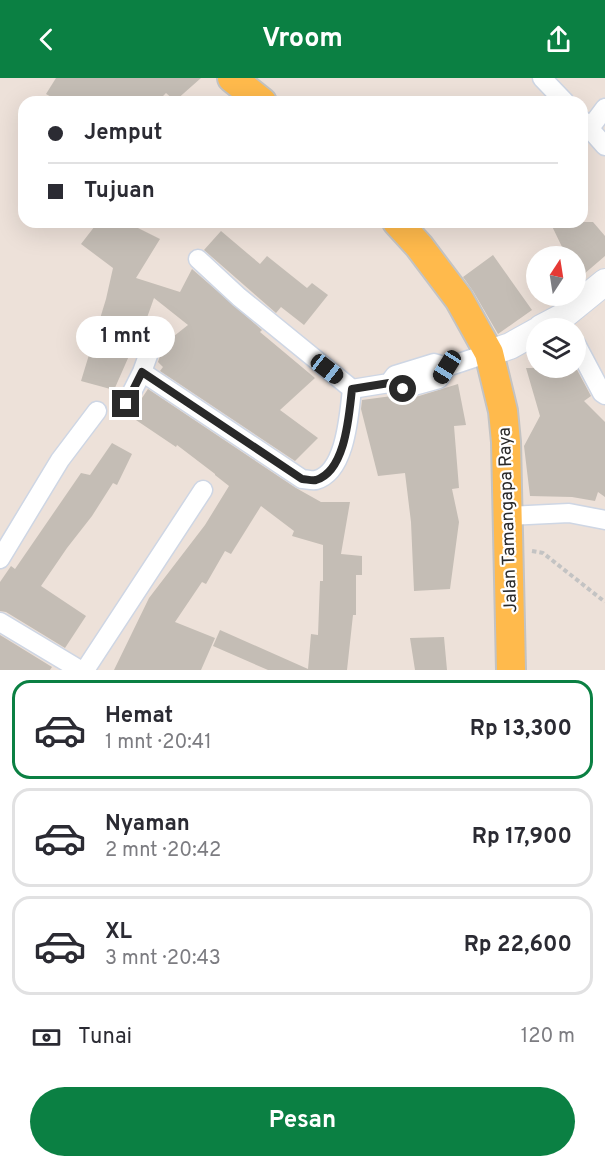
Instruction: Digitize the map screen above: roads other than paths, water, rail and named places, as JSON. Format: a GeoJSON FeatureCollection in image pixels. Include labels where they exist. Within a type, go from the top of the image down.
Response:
{"type":"FeatureCollection","features":[{"type":"Feature","properties":{"kind":"main road"},"geometry":{"type":"LineString","coordinates":[[232,78],[254,96]]}},
{"type":"Feature","properties":{"kind":"main road","name":"Jalan Tamangapa Raya"},"geometry":{"type":"LineString","coordinates":[[402,228],[459,298],[489,353],[503,411],[506,442],[511,670]]}},
{"type":"Feature","properties":{"kind":"street"},"geometry":{"type":"LineString","coordinates":[[542,78],[559,96]]}},
{"type":"Feature","properties":{"kind":"street"},"geometry":{"type":"LineString","coordinates":[[588,122],[605,108]]}},
{"type":"Feature","properties":{"kind":"street"},"geometry":{"type":"LineString","coordinates":[[588,126],[605,146]]}},
{"type":"Feature","properties":{"kind":"street"},"geometry":{"type":"LineString","coordinates":[[198,259],[239,297],[352,389],[389,383],[395,375],[434,363],[447,367],[510,346],[526,337]]}},
{"type":"Feature","properties":{"kind":"street"},"geometry":{"type":"LineString","coordinates":[[565,318],[605,282]]}},
{"type":"Feature","properties":{"kind":"street"},"geometry":{"type":"LineString","coordinates":[[126,404],[142,372],[158,328]]}},
{"type":"Feature","properties":{"kind":"street"},"geometry":{"type":"LineString","coordinates":[[586,363],[605,395]]}},
{"type":"Feature","properties":{"kind":"street"},"geometry":{"type":"LineString","coordinates":[[142,372],[302,479],[315,480],[330,472],[342,450],[352,389]]}},
{"type":"Feature","properties":{"kind":"street"},"geometry":{"type":"LineString","coordinates":[[0,559],[60,460],[98,411]]}},
{"type":"Feature","properties":{"kind":"street"},"geometry":{"type":"LineString","coordinates":[[85,670],[203,490]]}},
{"type":"Feature","properties":{"kind":"street"},"geometry":{"type":"LineString","coordinates":[[508,516],[569,513],[605,520]]}},
{"type":"Feature","properties":{"kind":"street"},"geometry":{"type":"LineString","coordinates":[[0,622],[80,670]]}}]}
